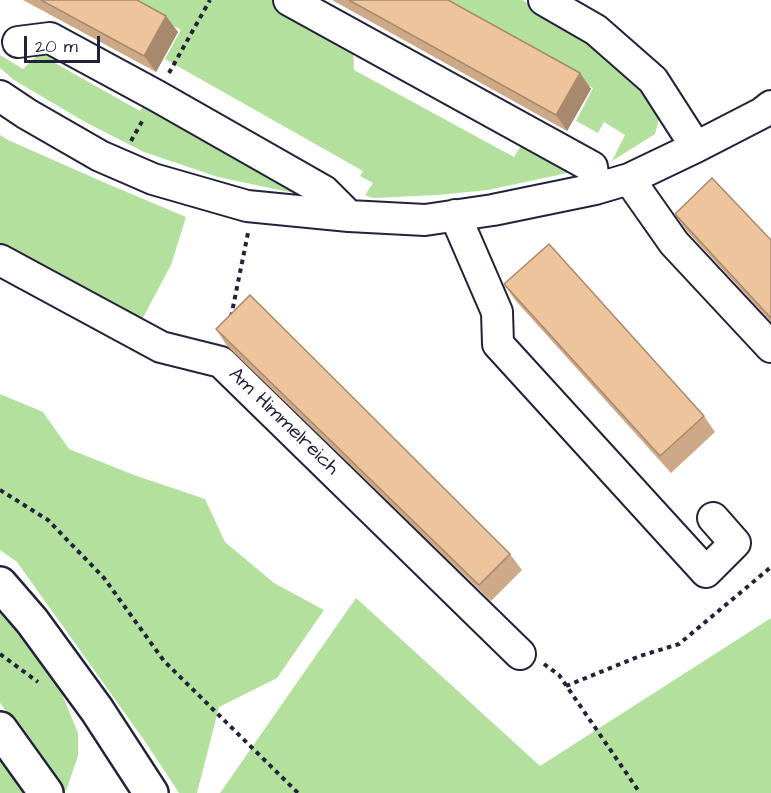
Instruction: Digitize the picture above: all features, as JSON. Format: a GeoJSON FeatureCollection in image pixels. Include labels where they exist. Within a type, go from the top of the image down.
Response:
{"type":"FeatureCollection","features":[{"type":"Feature","properties":{"kind":"main road"},"geometry":{"type":"LineString","coordinates":[[0,584],[32,621],[97,710],[151,793]]}},
{"type":"Feature","properties":{"kind":"main road"},"geometry":{"type":"LineString","coordinates":[[0,729],[46,793]]}},
{"type":"Feature","properties":{"kind":"street"},"geometry":{"type":"LineString","coordinates":[[289,0],[591,167],[595,189]]}},
{"type":"Feature","properties":{"kind":"street"},"geometry":{"type":"LineString","coordinates":[[544,0],[596,30],[653,80],[696,147]]}},
{"type":"Feature","properties":{"kind":"street"},"geometry":{"type":"LineString","coordinates":[[18,42],[50,38],[324,191],[349,216]]}},
{"type":"Feature","properties":{"kind":"street"},"geometry":{"type":"LineString","coordinates":[[0,96],[100,156],[153,179],[247,206],[349,216],[425,220],[493,210],[595,189],[629,179],[768,114]]}},
{"type":"Feature","properties":{"kind":"street"},"geometry":{"type":"LineString","coordinates":[[629,179],[674,243],[771,347]]}},
{"type":"Feature","properties":{"kind":"street"},"geometry":{"type":"LineString","coordinates":[[455,215],[497,312],[498,344],[706,572],[735,543],[712,518]]}},
{"type":"Feature","properties":{"kind":"street","name":"Am Himmelreich"},"geometry":{"type":"LineString","coordinates":[[0,260],[161,347],[221,362],[520,654]]}},
{"type":"Feature","properties":{"kind":"path"},"geometry":{"type":"LineString","coordinates":[[231,320],[248,231]]}},
{"type":"Feature","properties":{"kind":"path"},"geometry":{"type":"LineString","coordinates":[[0,490],[48,520],[104,578],[164,661],[298,793]]}},
{"type":"Feature","properties":{"kind":"path"},"geometry":{"type":"LineString","coordinates":[[566,686],[640,656],[679,644],[771,567]]}},
{"type":"Feature","properties":{"kind":"path"},"geometry":{"type":"LineString","coordinates":[[520,654],[544,664],[559,675],[640,793]]}},
{"type":"Feature","properties":{"kind":"green space"},"geometry":{"type":"Polygon","coordinates":[[[127,0],[275,0],[353,45],[354,70],[514,157],[524,141],[572,172],[488,190],[373,198],[365,195],[373,183],[360,176],[363,171],[165,59],[181,30],[127,0]]]}},
{"type":"Feature","properties":{"kind":"green space"},"geometry":{"type":"Polygon","coordinates":[[[436,0],[522,0],[582,33],[615,61],[652,100],[659,119],[655,134],[612,161],[625,135],[604,122],[598,133],[576,121],[593,88],[436,0]]]}},
{"type":"Feature","properties":{"kind":"green space"},"geometry":{"type":"Polygon","coordinates":[[[46,47],[60,54],[55,63],[140,111],[146,103],[303,195],[218,177],[144,152],[85,122],[14,80],[0,68],[0,55],[23,69],[46,47]]]}},
{"type":"Feature","properties":{"kind":"green space"},"geometry":{"type":"Polygon","coordinates":[[[0,135],[186,217],[171,265],[139,325],[0,246],[0,135]]]}},
{"type":"Feature","properties":{"kind":"green space"},"geometry":{"type":"Polygon","coordinates":[[[0,394],[43,412],[69,449],[134,475],[205,499],[225,542],[274,583],[324,610],[277,678],[219,707],[197,793],[179,793],[17,562],[0,550],[0,394]]]}},
{"type":"Feature","properties":{"kind":"green space"},"geometry":{"type":"Polygon","coordinates":[[[356,598],[540,766],[771,618],[771,793],[220,793],[356,598]]]}},
{"type":"Feature","properties":{"kind":"green space"},"geometry":{"type":"Polygon","coordinates":[[[0,609],[53,672],[78,733],[78,756],[66,791],[0,703],[0,609]]]}},
{"type":"Feature","properties":{"kind":"green space"},"geometry":{"type":"Polygon","coordinates":[[[0,757],[25,793],[0,793],[0,757]]]}},
{"type":"Feature","properties":{"kind":"building"},"geometry":{"type":"Polygon","coordinates":[[[41,0],[137,0],[166,16],[144,56],[41,0]]]}},
{"type":"Feature","properties":{"kind":"building"},"geometry":{"type":"Polygon","coordinates":[[[349,0],[448,0],[580,73],[556,115],[349,0]]]}},
{"type":"Feature","properties":{"kind":"building"},"geometry":{"type":"Polygon","coordinates":[[[712,178],[771,240],[771,318],[675,214],[712,178]]]}},
{"type":"Feature","properties":{"kind":"building"},"geometry":{"type":"Polygon","coordinates":[[[549,244],[704,416],[660,456],[504,284],[549,244]]]}},
{"type":"Feature","properties":{"kind":"building"},"geometry":{"type":"Polygon","coordinates":[[[250,295],[510,554],[479,585],[216,329],[250,295]]]}}]}
